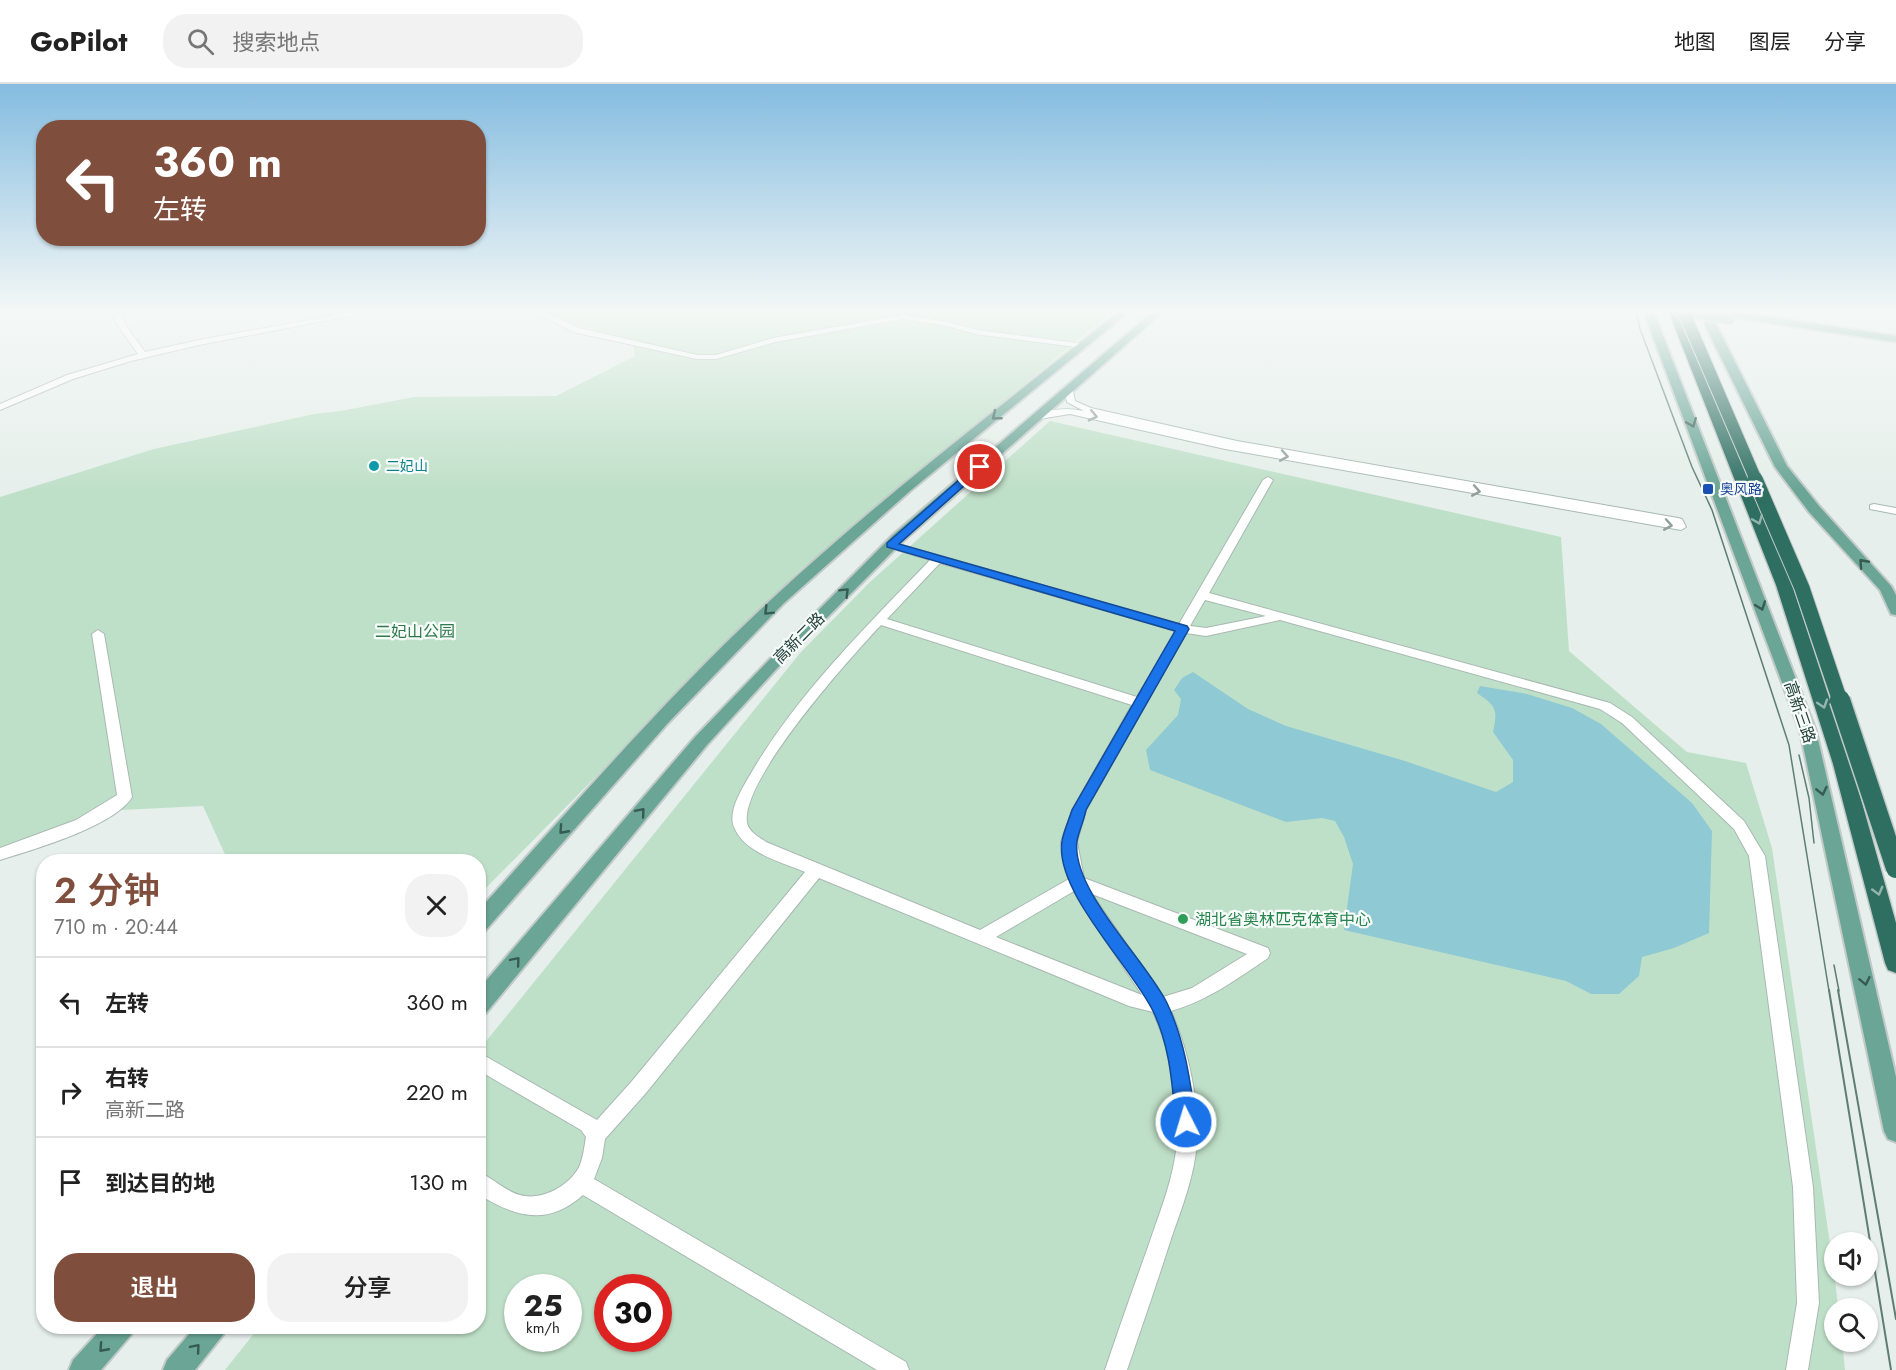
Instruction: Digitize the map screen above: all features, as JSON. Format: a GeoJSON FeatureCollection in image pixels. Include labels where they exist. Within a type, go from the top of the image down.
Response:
{"type":"FeatureCollection","features":[{"type":"Feature","properties":{"kind":"highway","name":"高新三路"},"geometry":{"type":"LineString","coordinates":[[1698,370],[1784,585],[1842,764],[1896,963]]}},
{"type":"Feature","properties":{"kind":"highway"},"geometry":{"type":"LineString","coordinates":[[1709,370],[1802,588],[1896,868]]}},
{"type":"Feature","properties":{"kind":"main road"},"geometry":{"type":"LineString","coordinates":[[486,916],[654,729],[777,602],[836,549],[1054,370]]}},
{"type":"Feature","properties":{"kind":"main road","name":"高新二路"},"geometry":{"type":"LineString","coordinates":[[486,996],[701,741],[776,661],[891,545],[1093,370]]}},
{"type":"Feature","properties":{"kind":"main road","name":"高新三路"},"geometry":{"type":"LineString","coordinates":[[1671,370],[1808,731],[1866,983],[1896,1131]]}},
{"type":"Feature","properties":{"kind":"main road"},"geometry":{"type":"LineString","coordinates":[[1733,370],[1781,467],[1814,509],[1886,589],[1896,611]]}},
{"type":"Feature","properties":{"kind":"main road"},"geometry":{"type":"LineString","coordinates":[[83,1370],[115,1334]]}},
{"type":"Feature","properties":{"kind":"main road"},"geometry":{"type":"LineString","coordinates":[[177,1370],[207,1334]]}},
{"type":"Feature","properties":{"kind":"street"},"geometry":{"type":"LineString","coordinates":[[0,407],[71,377],[95,370]]}},
{"type":"Feature","properties":{"kind":"street"},"geometry":{"type":"LineString","coordinates":[[1036,418],[1049,413],[1070,411],[1225,446],[1681,527],[1678,521],[1203,437],[1088,410],[1071,402],[1069,391]]}},
{"type":"Feature","properties":{"kind":"street"},"geometry":{"type":"LineString","coordinates":[[1116,1370],[1180,1183],[1187,1141],[1185,1103],[1179,1062],[1171,1032],[1159,1005],[1084,895],[1077,882],[1069,842],[1079,810],[1268,480]]}},
{"type":"Feature","properties":{"kind":"street"},"geometry":{"type":"LineString","coordinates":[[1874,507],[1896,511]]}},
{"type":"Feature","properties":{"kind":"street"},"geometry":{"type":"LineString","coordinates":[[891,545],[1183,629],[1206,632],[1284,618]]}},
{"type":"Feature","properties":{"kind":"street"},"geometry":{"type":"LineString","coordinates":[[937,559],[797,711],[780,735],[743,801],[740,825],[747,836],[761,846],[1136,1001],[1159,1005],[1180,1000],[1213,985],[1262,953],[1077,882]]}},
{"type":"Feature","properties":{"kind":"street"},"geometry":{"type":"LineString","coordinates":[[1202,595],[1605,706],[1627,720],[1739,825],[1757,856],[1803,1187],[1808,1303],[1797,1370]]}},
{"type":"Feature","properties":{"kind":"street"},"geometry":{"type":"LineString","coordinates":[[880,621],[1140,703]]}},
{"type":"Feature","properties":{"kind":"street"},"geometry":{"type":"LineString","coordinates":[[0,854],[83,824],[107,812],[124,797],[98,634]]}},
{"type":"Feature","properties":{"kind":"street"},"geometry":{"type":"LineString","coordinates":[[486,1186],[523,1206],[544,1204],[568,1195],[582,1184],[594,1152],[596,1136],[639,1087],[816,870]]}},
{"type":"Feature","properties":{"kind":"street"},"geometry":{"type":"LineString","coordinates":[[982,937],[1077,882]]}},
{"type":"Feature","properties":{"kind":"street"},"geometry":{"type":"LineString","coordinates":[[486,1065],[588,1124],[596,1136]]}},
{"type":"Feature","properties":{"kind":"street"},"geometry":{"type":"LineString","coordinates":[[582,1184],[898,1370]]}},
{"type":"Feature","properties":{"kind":"green space","name":"二妃山公园"},"geometry":{"type":"Polygon","coordinates":[[[607,370],[1042,370],[799,571],[486,888],[486,854],[225,854],[203,806],[120,810],[0,857],[0,497],[154,449],[314,414],[414,397],[556,396],[607,370]]]}},
{"type":"Feature","properties":{"kind":"green space","name":"湖北省奥林匹克体育中心"},"geometry":{"type":"Polygon","coordinates":[[[1050,421],[1561,537],[1569,651],[1687,752],[1746,763],[1772,848],[1828,1232],[1824,1232],[1824,1286],[1836,1286],[1837,1298],[1824,1298],[1824,1352],[1843,1352],[1845,1370],[225,1370],[254,1334],[486,1334],[486,1041],[801,652],[870,582],[1050,421]]]}},
{"type":"Feature","properties":{"kind":"water"},"geometry":{"type":"Polygon","coordinates":[[[1193,672],[1248,709],[1286,726],[1405,761],[1496,792],[1513,782],[1513,760],[1493,732],[1494,709],[1477,693],[1480,686],[1527,694],[1572,708],[1601,724],[1692,803],[1712,831],[1709,933],[1674,948],[1642,957],[1639,976],[1619,994],[1591,994],[1566,981],[1344,930],[1353,864],[1344,837],[1335,821],[1322,818],[1286,822],[1150,770],[1146,750],[1178,715],[1181,699],[1174,690],[1182,678],[1193,672]]]}},
{"type":"Feature","properties":{"kind":"tram line"},"geometry":{"type":"LineString","coordinates":[[1655,370],[1692,467],[1712,510],[1789,745],[1829,991]]}},
{"type":"Feature","properties":{"kind":"tram line"},"geometry":{"type":"LineString","coordinates":[[1799,755],[1809,798],[1814,843]]}},
{"type":"Feature","properties":{"kind":"tram line"},"geometry":{"type":"LineString","coordinates":[[1834,965],[1839,991]]}},
{"type":"Feature","properties":{"kind":"tram line"},"geometry":{"type":"LineString","coordinates":[[1829,990],[1891,1370]]}},
{"type":"Feature","properties":{"kind":"tram line"},"geometry":{"type":"LineString","coordinates":[[1838,990],[1896,1319]]}},
{"type":"Feature","properties":{"kind":"place","name":"二妃山"},"geometry":{"type":"Point","coordinates":[374,466]}},
{"type":"Feature","properties":{"kind":"place","name":"奥风路"},"geometry":{"type":"Point","coordinates":[1708,489]}},
{"type":"Feature","properties":{"kind":"place","name":"湖北省奥林匹克体育中心"},"geometry":{"type":"Point","coordinates":[1183,919]}},
{"type":"Feature","properties":{"kind":"route"},"geometry":{"type":"LineString","coordinates":[[980,467],[891,545],[1183,629],[1095,780],[1079,810],[1069,842],[1077,882],[1159,1005],[1171,1032],[1179,1062],[1186,1122]]}}]}
